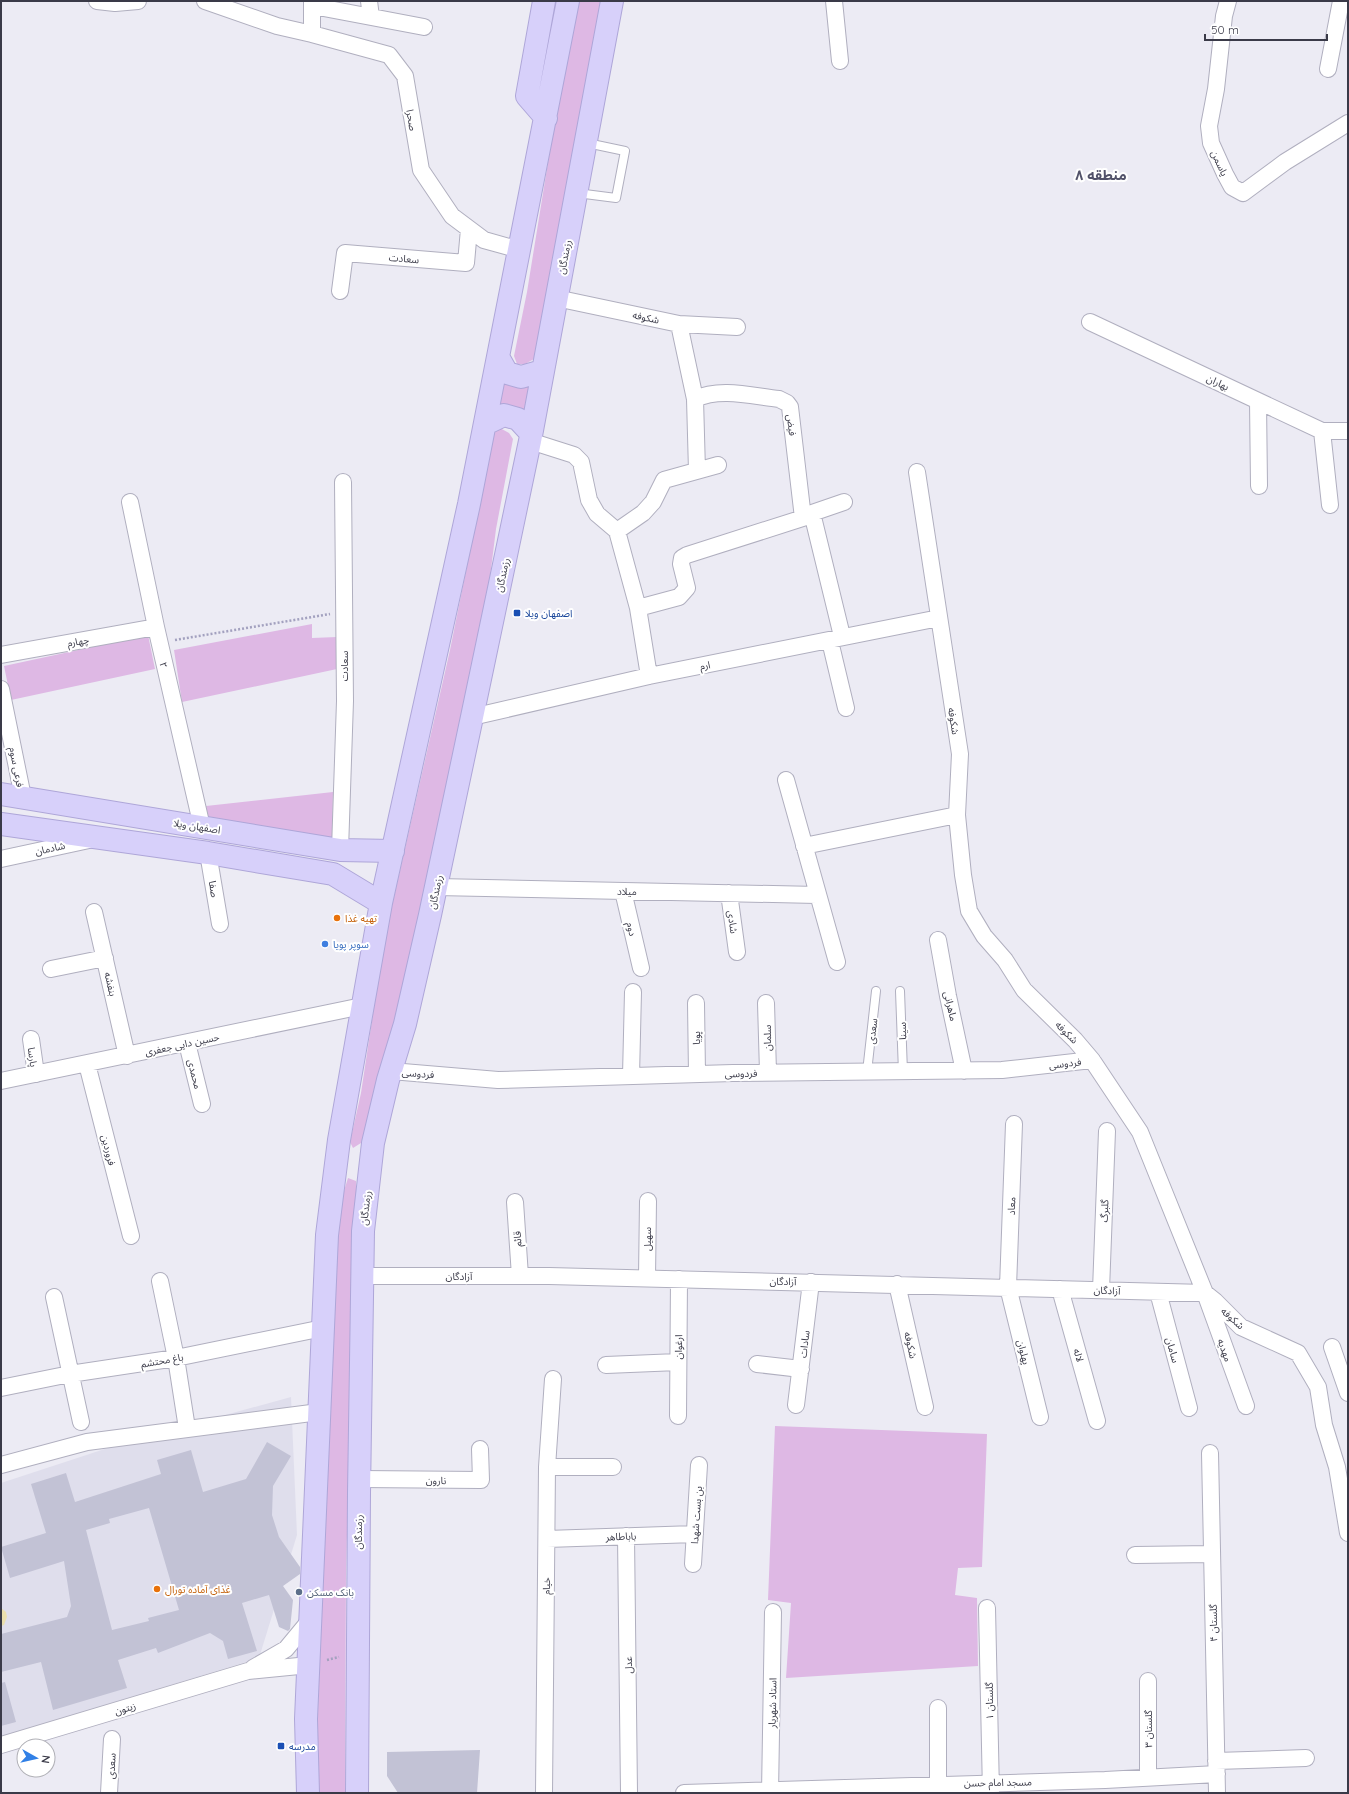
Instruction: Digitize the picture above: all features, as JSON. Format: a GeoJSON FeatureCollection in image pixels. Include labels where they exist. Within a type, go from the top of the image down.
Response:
{"type":"FeatureCollection","features":[{"type":"Feature","properties":{"kind":"main road"},"geometry":{"type":"LineString","coordinates":[[544,1],[527,96],[546,118]]}},
{"type":"Feature","properties":{"kind":"main road"},"geometry":{"type":"LineString","coordinates":[[308,1793],[306,1719],[326,1236],[339,1140],[381,903],[485,424],[568,1]]}},
{"type":"Feature","properties":{"kind":"main road","name":"رزمندگان"},"geometry":{"type":"LineString","coordinates":[[357,1793],[357,1653],[363,1231],[373,1144],[390,1070],[405,1024],[436,888],[472,717],[530,436],[612,1]]}},
{"type":"Feature","properties":{"kind":"main road"},"geometry":{"type":"LineString","coordinates":[[498,357],[507,373],[521,377],[542,372]]}},
{"type":"Feature","properties":{"kind":"main road"},"geometry":{"type":"LineString","coordinates":[[485,424],[504,415],[518,419],[530,436]]}},
{"type":"Feature","properties":{"kind":"main road","name":"اصفهان ویلا"},"geometry":{"type":"LineString","coordinates":[[1,794],[340,850],[393,852]]}},
{"type":"Feature","properties":{"kind":"main road"},"geometry":{"type":"LineString","coordinates":[[1,824],[208,853],[333,874],[381,903]]}},
{"type":"Feature","properties":{"kind":"street"},"geometry":{"type":"LineString","coordinates":[[97,1],[115,3],[138,1]]}},
{"type":"Feature","properties":{"kind":"street","name":"صحرا"},"geometry":{"type":"LineString","coordinates":[[205,1],[277,26],[389,55],[405,76],[421,170],[452,216],[484,240],[520,250]]}},
{"type":"Feature","properties":{"kind":"street"},"geometry":{"type":"LineString","coordinates":[[369,1],[371,17]]}},
{"type":"Feature","properties":{"kind":"street"},"geometry":{"type":"LineString","coordinates":[[834,1],[840,61]]}},
{"type":"Feature","properties":{"kind":"street","name":"یاسمن"},"geometry":{"type":"LineString","coordinates":[[1228,1],[1224,16],[1216,89],[1209,126],[1211,143],[1232,187],[1243,193],[1285,162],[1348,123]]}},
{"type":"Feature","properties":{"kind":"street"},"geometry":{"type":"LineString","coordinates":[[1328,69],[1341,1]]}},
{"type":"Feature","properties":{"kind":"street"},"geometry":{"type":"LineString","coordinates":[[312,34],[313,4],[424,27]]}},
{"type":"Feature","properties":{"kind":"street","name":"سعادت"},"geometry":{"type":"LineString","coordinates":[[340,291],[345,253],[466,263],[469,229]]}},
{"type":"Feature","properties":{"kind":"street","name":"شکوفه"},"geometry":{"type":"LineString","coordinates":[[556,298],[680,324],[737,327]]}},
{"type":"Feature","properties":{"kind":"street","name":"بهاران"},"geometry":{"type":"LineString","coordinates":[[1090,322],[1322,431],[1348,431]]}},
{"type":"Feature","properties":{"kind":"street"},"geometry":{"type":"LineString","coordinates":[[680,324],[695,399],[697,471]]}},
{"type":"Feature","properties":{"kind":"street","name":"فیض"},"geometry":{"type":"LineString","coordinates":[[695,399],[706,393],[726,393],[779,399],[787,403],[790,407],[808,516]]}},
{"type":"Feature","properties":{"kind":"street"},"geometry":{"type":"LineString","coordinates":[[1258,400],[1259,486]]}},
{"type":"Feature","properties":{"kind":"street"},"geometry":{"type":"LineString","coordinates":[[1322,431],[1330,505]]}},
{"type":"Feature","properties":{"kind":"street"},"geometry":{"type":"LineString","coordinates":[[530,436],[574,455],[581,462],[589,500],[597,514],[616,531],[638,608],[650,676]]}},
{"type":"Feature","properties":{"kind":"street"},"geometry":{"type":"LineString","coordinates":[[616,531],[643,513],[653,502],[664,480],[718,464]]}},
{"type":"Feature","properties":{"kind":"street","name":"شکوفه"},"geometry":{"type":"LineString","coordinates":[[916,472],[960,754],[957,815],[963,875],[969,911],[984,936],[1005,960],[1024,990],[1075,1040],[1092,1060],[1140,1132],[1205,1293],[1241,1327],[1298,1353],[1318,1387],[1324,1426],[1337,1467],[1348,1533]]}},
{"type":"Feature","properties":{"kind":"street","name":"سعادت"},"geometry":{"type":"LineString","coordinates":[[340,850],[345,701],[343,482]]}},
{"type":"Feature","properties":{"kind":"street","name":"۲"},"geometry":{"type":"LineString","coordinates":[[130,502],[158,635],[202,827]]}},
{"type":"Feature","properties":{"kind":"street"},"geometry":{"type":"LineString","coordinates":[[638,608],[679,597],[684,592],[687,588],[681,564],[682,558],[687,555],[808,516],[844,502]]}},
{"type":"Feature","properties":{"kind":"street"},"geometry":{"type":"LineString","coordinates":[[808,516],[836,638],[846,708]]}},
{"type":"Feature","properties":{"kind":"street","name":"ارم"},"geometry":{"type":"LineString","coordinates":[[472,717],[650,676],[939,618]]}},
{"type":"Feature","properties":{"kind":"street","name":"چهارم"},"geometry":{"type":"LineString","coordinates":[[1,655],[158,635]]}},
{"type":"Feature","properties":{"kind":"street","name":"فرعی سوم"},"geometry":{"type":"LineString","coordinates":[[1,689],[23,797]]}},
{"type":"Feature","properties":{"kind":"street"},"geometry":{"type":"LineString","coordinates":[[786,780],[837,962]]}},
{"type":"Feature","properties":{"kind":"street"},"geometry":{"type":"LineString","coordinates":[[804,846],[957,815]]}},
{"type":"Feature","properties":{"kind":"street","name":"شادمان"},"geometry":{"type":"LineString","coordinates":[[1,858],[100,838]]}},
{"type":"Feature","properties":{"kind":"street","name":"صفا"},"geometry":{"type":"LineString","coordinates":[[208,853],[220,924]]}},
{"type":"Feature","properties":{"kind":"street","name":"میلاد"},"geometry":{"type":"LineString","coordinates":[[436,888],[817,895]]}},
{"type":"Feature","properties":{"kind":"street","name":"دوم"},"geometry":{"type":"LineString","coordinates":[[623,891],[640,968]]}},
{"type":"Feature","properties":{"kind":"street","name":"شادی"},"geometry":{"type":"LineString","coordinates":[[729,893],[737,952]]}},
{"type":"Feature","properties":{"kind":"street","name":"بنفشه"},"geometry":{"type":"LineString","coordinates":[[94,912],[127,1056]]}},
{"type":"Feature","properties":{"kind":"street","name":"ماهرانی"},"geometry":{"type":"LineString","coordinates":[[938,940],[964,1071]]}},
{"type":"Feature","properties":{"kind":"street"},"geometry":{"type":"LineString","coordinates":[[51,968],[105,958]]}},
{"type":"Feature","properties":{"kind":"street"},"geometry":{"type":"LineString","coordinates":[[631,1076],[633,992]]}},
{"type":"Feature","properties":{"kind":"street","name":"پویا"},"geometry":{"type":"LineString","coordinates":[[696,1003],[697,1074]]}},
{"type":"Feature","properties":{"kind":"street","name":"سلمان"},"geometry":{"type":"LineString","coordinates":[[766,1003],[768,1072]]}},
{"type":"Feature","properties":{"kind":"street","name":"حسین دایی جعفری"},"geometry":{"type":"LineString","coordinates":[[1,1081],[362,1006]]}},
{"type":"Feature","properties":{"kind":"street","name":"پارسا"},"geometry":{"type":"LineString","coordinates":[[31,1040],[36,1074]]}},
{"type":"Feature","properties":{"kind":"street","name":"محمدی"},"geometry":{"type":"LineString","coordinates":[[187,1043],[202,1104]]}},
{"type":"Feature","properties":{"kind":"street","name":"فردوسی"},"geometry":{"type":"LineString","coordinates":[[390,1070],[498,1080],[768,1072],[1002,1070],[1092,1060]]}},
{"type":"Feature","properties":{"kind":"street","name":"فروردین"},"geometry":{"type":"LineString","coordinates":[[87,1064],[131,1236]]}},
{"type":"Feature","properties":{"kind":"street","name":"معاد"},"geometry":{"type":"LineString","coordinates":[[1008,1287],[1014,1124]]}},
{"type":"Feature","properties":{"kind":"street","name":"گلبرگ"},"geometry":{"type":"LineString","coordinates":[[1101,1290],[1107,1131]]}},
{"type":"Feature","properties":{"kind":"street","name":"سهیل"},"geometry":{"type":"LineString","coordinates":[[647,1278],[648,1201]]}},
{"type":"Feature","properties":{"kind":"street","name":"قائم"},"geometry":{"type":"LineString","coordinates":[[515,1202],[520,1276]]}},
{"type":"Feature","properties":{"kind":"street","name":"آزادگان"},"geometry":{"type":"LineString","coordinates":[[362,1276],[647,1278],[1205,1293]]}},
{"type":"Feature","properties":{"kind":"street","name":"ارغوان"},"geometry":{"type":"LineString","coordinates":[[678,1416],[679,1279]]}},
{"type":"Feature","properties":{"kind":"street"},"geometry":{"type":"LineString","coordinates":[[160,1281],[176,1358],[186,1422]]}},
{"type":"Feature","properties":{"kind":"street","name":"سادات"},"geometry":{"type":"LineString","coordinates":[[796,1405],[811,1282]]}},
{"type":"Feature","properties":{"kind":"street","name":"شکوفه"},"geometry":{"type":"LineString","coordinates":[[897,1284],[925,1407]]}},
{"type":"Feature","properties":{"kind":"street","name":"پهلوان"},"geometry":{"type":"LineString","coordinates":[[1008,1287],[1040,1417]]}},
{"type":"Feature","properties":{"kind":"street","name":"لاله"},"geometry":{"type":"LineString","coordinates":[[1060,1289],[1097,1421]]}},
{"type":"Feature","properties":{"kind":"street","name":"سامان"},"geometry":{"type":"LineString","coordinates":[[1158,1292],[1189,1408]]}},
{"type":"Feature","properties":{"kind":"street","name":"مهدیه"},"geometry":{"type":"LineString","coordinates":[[1205,1293],[1246,1406]]}},
{"type":"Feature","properties":{"kind":"street"},"geometry":{"type":"LineString","coordinates":[[54,1297],[80,1422]]}},
{"type":"Feature","properties":{"kind":"street","name":"باغ محتشم"},"geometry":{"type":"LineString","coordinates":[[1,1388],[70,1374],[176,1358],[323,1328]]}},
{"type":"Feature","properties":{"kind":"street"},"geometry":{"type":"LineString","coordinates":[[1332,1347],[1348,1393]]}},
{"type":"Feature","properties":{"kind":"street"},"geometry":{"type":"LineString","coordinates":[[606,1365],[678,1362]]}},
{"type":"Feature","properties":{"kind":"street"},"geometry":{"type":"LineString","coordinates":[[758,1364],[801,1369]]}},
{"type":"Feature","properties":{"kind":"street","name":"خیام"},"geometry":{"type":"LineString","coordinates":[[544,1793],[547,1467],[553,1379]]}},
{"type":"Feature","properties":{"kind":"street"},"geometry":{"type":"LineString","coordinates":[[1,1465],[87,1442],[319,1412]]}},
{"type":"Feature","properties":{"kind":"street","name":"نارون"},"geometry":{"type":"LineString","coordinates":[[359,1479],[481,1480],[480,1449]]}},
{"type":"Feature","properties":{"kind":"street","name":"گلستان ۴"},"geometry":{"type":"LineString","coordinates":[[1210,1453],[1216,1793]]}},
{"type":"Feature","properties":{"kind":"street","name":"بن بست شهدا"},"geometry":{"type":"LineString","coordinates":[[693,1564],[699,1466]]}},
{"type":"Feature","properties":{"kind":"street"},"geometry":{"type":"LineString","coordinates":[[547,1467],[612,1467]]}},
{"type":"Feature","properties":{"kind":"street","name":"باباطاهر"},"geometry":{"type":"LineString","coordinates":[[547,1539],[695,1534]]}},
{"type":"Feature","properties":{"kind":"street","name":"عدل"},"geometry":{"type":"LineString","coordinates":[[626,1536],[629,1793]]}},
{"type":"Feature","properties":{"kind":"street"},"geometry":{"type":"LineString","coordinates":[[1135,1555],[1212,1554]]}},
{"type":"Feature","properties":{"kind":"street","name":"گلستان ۱"},"geometry":{"type":"LineString","coordinates":[[987,1608],[991,1788]]}},
{"type":"Feature","properties":{"kind":"street","name":"استاد شهریار"},"geometry":{"type":"LineString","coordinates":[[770,1791],[773,1612]]}},
{"type":"Feature","properties":{"kind":"street"},"geometry":{"type":"LineString","coordinates":[[248,1671],[286,1649],[310,1620]]}},
{"type":"Feature","properties":{"kind":"street"},"geometry":{"type":"LineString","coordinates":[[248,1671],[309,1665]]}},
{"type":"Feature","properties":{"kind":"street","name":"زیتون"},"geometry":{"type":"LineString","coordinates":[[1,1745],[248,1671]]}},
{"type":"Feature","properties":{"kind":"street","name":"گلستان ۳"},"geometry":{"type":"LineString","coordinates":[[1148,1680],[1148,1778]]}},
{"type":"Feature","properties":{"kind":"street"},"geometry":{"type":"LineString","coordinates":[[938,1708],[938,1784]]}},
{"type":"Feature","properties":{"kind":"street","name":"سعدی"},"geometry":{"type":"LineString","coordinates":[[109,1793],[112,1739]]}},
{"type":"Feature","properties":{"kind":"street","name":"مسجد امام حسن"},"geometry":{"type":"LineString","coordinates":[[684,1793],[938,1784],[991,1788],[1105,1787],[1148,1778],[1216,1768],[1306,1758]]}},
{"type":"Feature","properties":{"kind":"lane"},"geometry":{"type":"LineString","coordinates":[[576,193],[616,198],[625,151],[585,143]]}},
{"type":"Feature","properties":{"kind":"lane","name":"سعدی"},"geometry":{"type":"LineString","coordinates":[[867,1072],[876,991]]}},
{"type":"Feature","properties":{"kind":"lane","name":"سینا"},"geometry":{"type":"LineString","coordinates":[[900,991],[903,1072]]}},
{"type":"Feature","properties":{"kind":"path"},"geometry":{"type":"LineString","coordinates":[[158,635],[344,611]]}},
{"type":"Feature","properties":{"kind":"path"},"geometry":{"type":"LineString","coordinates":[[309,1665],[357,1653]]}},
{"type":"Feature","properties":{"kind":"shaded area"},"geometry":{"type":"Polygon","coordinates":[[[578,1],[602,1],[559,237],[534,359],[525,364],[517,364],[514,356],[527,292],[550,150],[578,1]]]}},
{"type":"Feature","properties":{"kind":"shaded area"},"geometry":{"type":"Polygon","coordinates":[[[501,375],[531,385],[525,420],[494,415],[501,375]]]}},
{"type":"Feature","properties":{"kind":"shaded area"},"geometry":{"type":"Polygon","coordinates":[[[500,428],[509,433],[513,439],[496,529],[487,601],[443,809],[390,1043],[361,1143],[353,1148],[350,1142],[361,1093],[384,941],[450,650],[494,433],[500,428]]]}},
{"type":"Feature","properties":{"kind":"shaded area"},"geometry":{"type":"Polygon","coordinates":[[[312,624],[312,638],[337,637],[337,669],[182,702],[174,650],[312,624]]]}},
{"type":"Feature","properties":{"kind":"shaded area"},"geometry":{"type":"Polygon","coordinates":[[[148,635],[155,669],[11,700],[4,666],[148,635]]]}},
{"type":"Feature","properties":{"kind":"shaded area"},"geometry":{"type":"Polygon","coordinates":[[[333,792],[332,840],[209,821],[206,806],[333,792]]]}},
{"type":"Feature","properties":{"kind":"shaded area"},"geometry":{"type":"Polygon","coordinates":[[[348,1178],[356,1181],[356,1198],[346,1572],[345,1793],[317,1793],[322,1519],[332,1266],[337,1221],[348,1178]]]}},
{"type":"Feature","properties":{"kind":"shaded area"},"geometry":{"type":"Polygon","coordinates":[[[291,1397],[297,1535],[259,1658],[1,1737],[1,1483],[120,1444],[291,1397]]]}},
{"type":"Feature","properties":{"kind":"shaded area"},"geometry":{"type":"Polygon","coordinates":[[[775,1426],[987,1434],[982,1567],[958,1568],[955,1595],[977,1598],[978,1666],[786,1678],[791,1603],[768,1600],[775,1426]]]}},
{"type":"Feature","properties":{"kind":"shaded area"},"geometry":{"type":"Polygon","coordinates":[[[1,1608],[6,1612],[7,1617],[4,1625],[1,1626],[1,1608]]]}},
{"type":"Feature","properties":{"kind":"building"},"geometry":{"type":"Polygon","coordinates":[[[267,1442],[291,1456],[273,1486],[272,1515],[279,1537],[300,1567],[300,1574],[283,1586],[293,1600],[290,1629],[288,1631],[279,1627],[269,1595],[242,1603],[257,1651],[228,1659],[223,1641],[210,1633],[158,1653],[156,1648],[118,1660],[127,1688],[53,1710],[41,1662],[1,1672],[1,1634],[67,1617],[71,1606],[64,1561],[10,1578],[1,1547],[46,1533],[31,1484],[66,1473],[75,1502],[161,1474],[157,1460],[191,1450],[203,1492],[246,1479],[267,1442]],[[149,1508],[109,1519],[110,1523],[86,1530],[112,1630],[149,1621],[148,1618],[179,1610],[149,1508]]]}},
{"type":"Feature","properties":{"kind":"building"},"geometry":{"type":"Polygon","coordinates":[[[5,1682],[16,1722],[1,1726],[1,1683],[5,1682]]]}},
{"type":"Feature","properties":{"kind":"building"},"geometry":{"type":"Polygon","coordinates":[[[480,1750],[477,1793],[398,1793],[387,1776],[387,1752],[480,1750]]]}},
{"type":"Feature","properties":{"kind":"place","name":"اصفهان ویلا"},"geometry":{"type":"Point","coordinates":[517,613]}},
{"type":"Feature","properties":{"kind":"place","name":"تهیه غذا"},"geometry":{"type":"Point","coordinates":[337,918]}},
{"type":"Feature","properties":{"kind":"place","name":"سوپر پویا"},"geometry":{"type":"Point","coordinates":[325,944]}},
{"type":"Feature","properties":{"kind":"place","name":"غذای آماده تورال"},"geometry":{"type":"Point","coordinates":[157,1589]}},
{"type":"Feature","properties":{"kind":"place","name":"بانک مسکن"},"geometry":{"type":"Point","coordinates":[299,1592]}},
{"type":"Feature","properties":{"kind":"place","name":"مدرسه"},"geometry":{"type":"Point","coordinates":[281,1746]}},
{"type":"Feature","properties":{"kind":"district","name":"منطقه ۸"},"geometry":{"type":"Point","coordinates":[1101,175]}}]}
